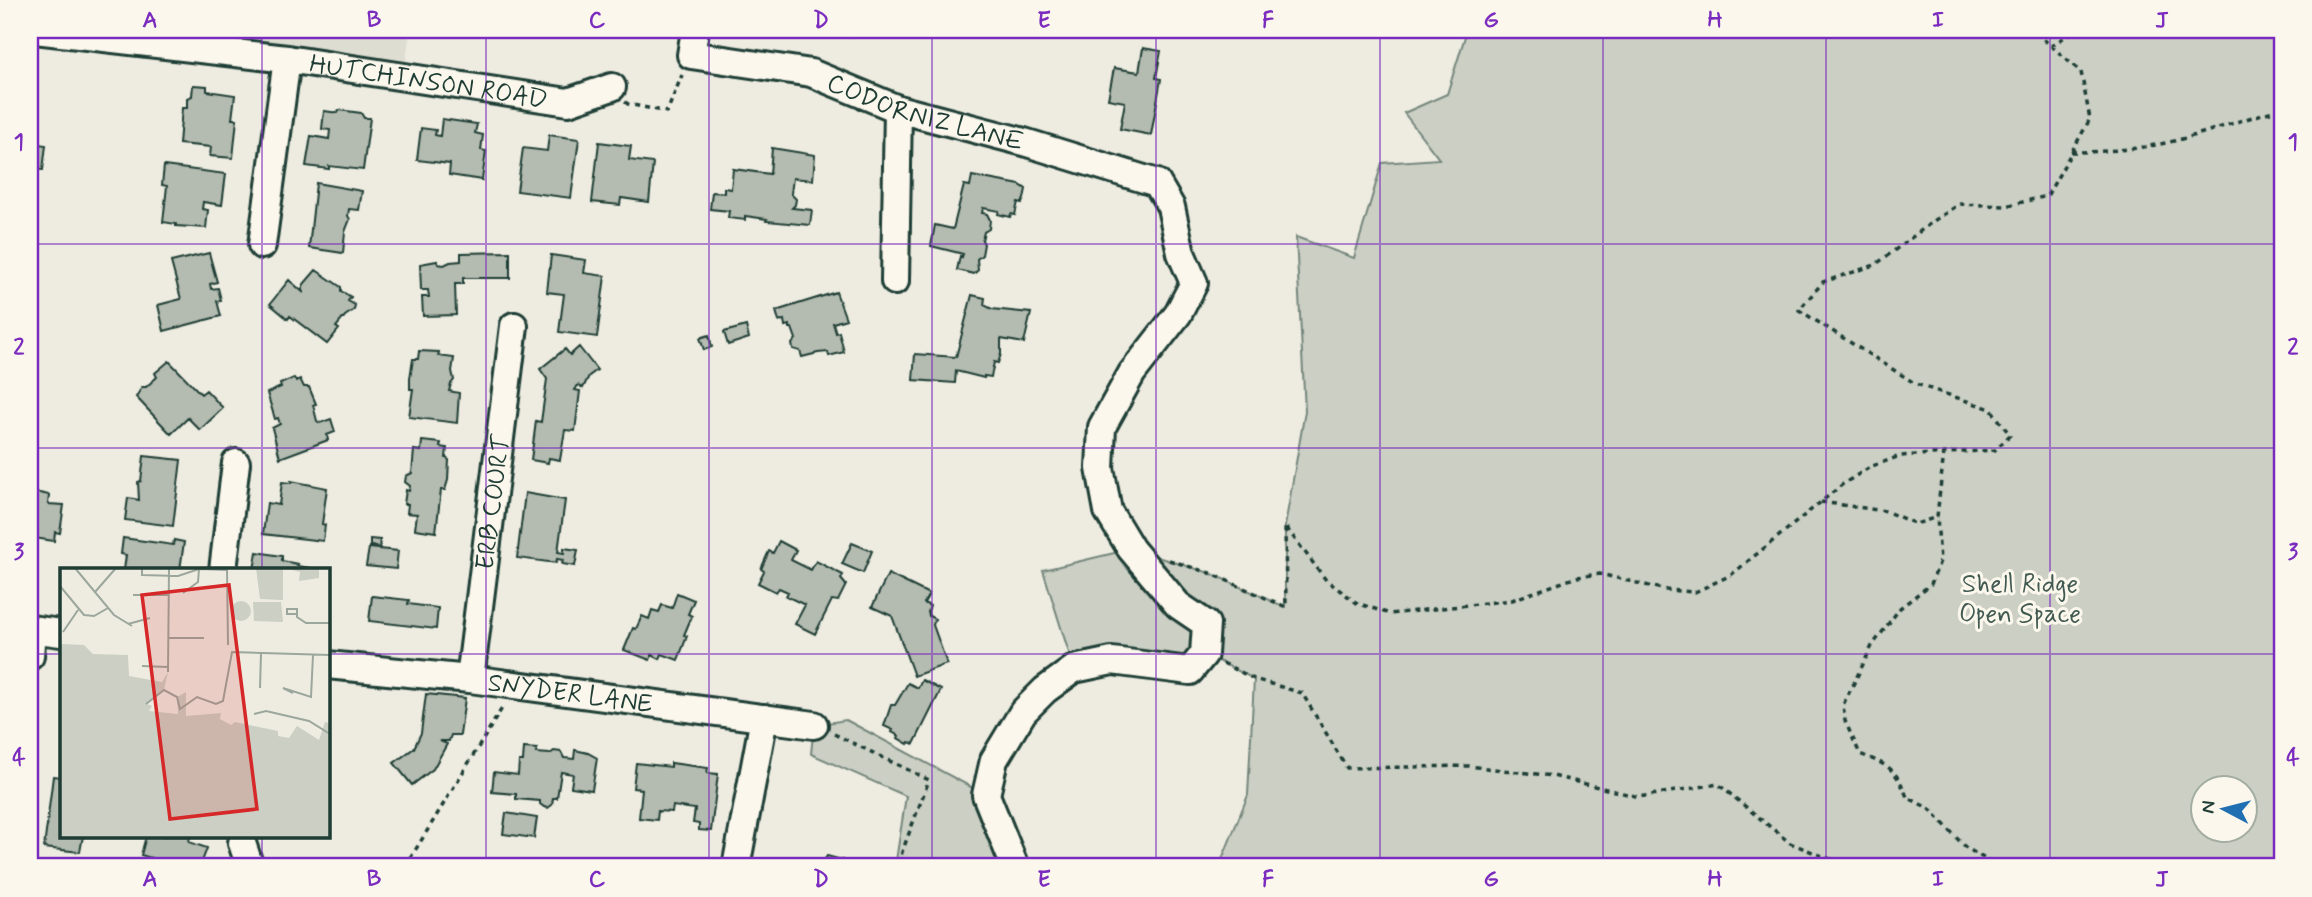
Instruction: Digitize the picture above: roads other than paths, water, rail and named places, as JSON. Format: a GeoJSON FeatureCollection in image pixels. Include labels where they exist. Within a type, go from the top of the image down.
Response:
{"type":"FeatureCollection","features":[{"type":"Feature","properties":{"kind":"street","name":"HUTCHINSON ROAD"},"geometry":{"type":"LineString","coordinates":[[34,30],[287,59],[568,102],[612,88]]}},
{"type":"Feature","properties":{"kind":"street","name":"CODORNIZ LANE"},"geometry":{"type":"LineString","coordinates":[[693,42],[811,72],[898,109],[1024,142],[1157,183],[1171,207],[1181,253],[1194,283],[1178,314],[1132,373],[1102,427],[1100,468],[1108,511],[1131,549],[1178,605],[1206,624],[1205,654],[1190,671],[1112,661],[1074,669],[1045,690],[1023,712],[994,760],[986,796],[1016,867]]}},
{"type":"Feature","properties":{"kind":"street"},"geometry":{"type":"LineString","coordinates":[[262,245],[287,59]]}},
{"type":"Feature","properties":{"kind":"street"},"geometry":{"type":"LineString","coordinates":[[895,281],[898,109]]}},
{"type":"Feature","properties":{"kind":"street","name":"ERB COURT"},"geometry":{"type":"LineString","coordinates":[[470,679],[514,326]]}},
{"type":"Feature","properties":{"kind":"street"},"geometry":{"type":"LineString","coordinates":[[223,568],[236,463]]}},
{"type":"Feature","properties":{"kind":"street"},"geometry":{"type":"LineString","coordinates":[[30,656],[31,629],[60,633]]}},
{"type":"Feature","properties":{"kind":"street","name":"SNYDER LANE"},"geometry":{"type":"LineString","coordinates":[[329,664],[470,679],[814,725]]}},
{"type":"Feature","properties":{"kind":"street"},"geometry":{"type":"LineString","coordinates":[[737,867],[764,718]]}},
{"type":"Feature","properties":{"kind":"park label","name":"Shell Ridge Open Space"},"geometry":{"type":"Point","coordinates":[2020,598]}}]}
